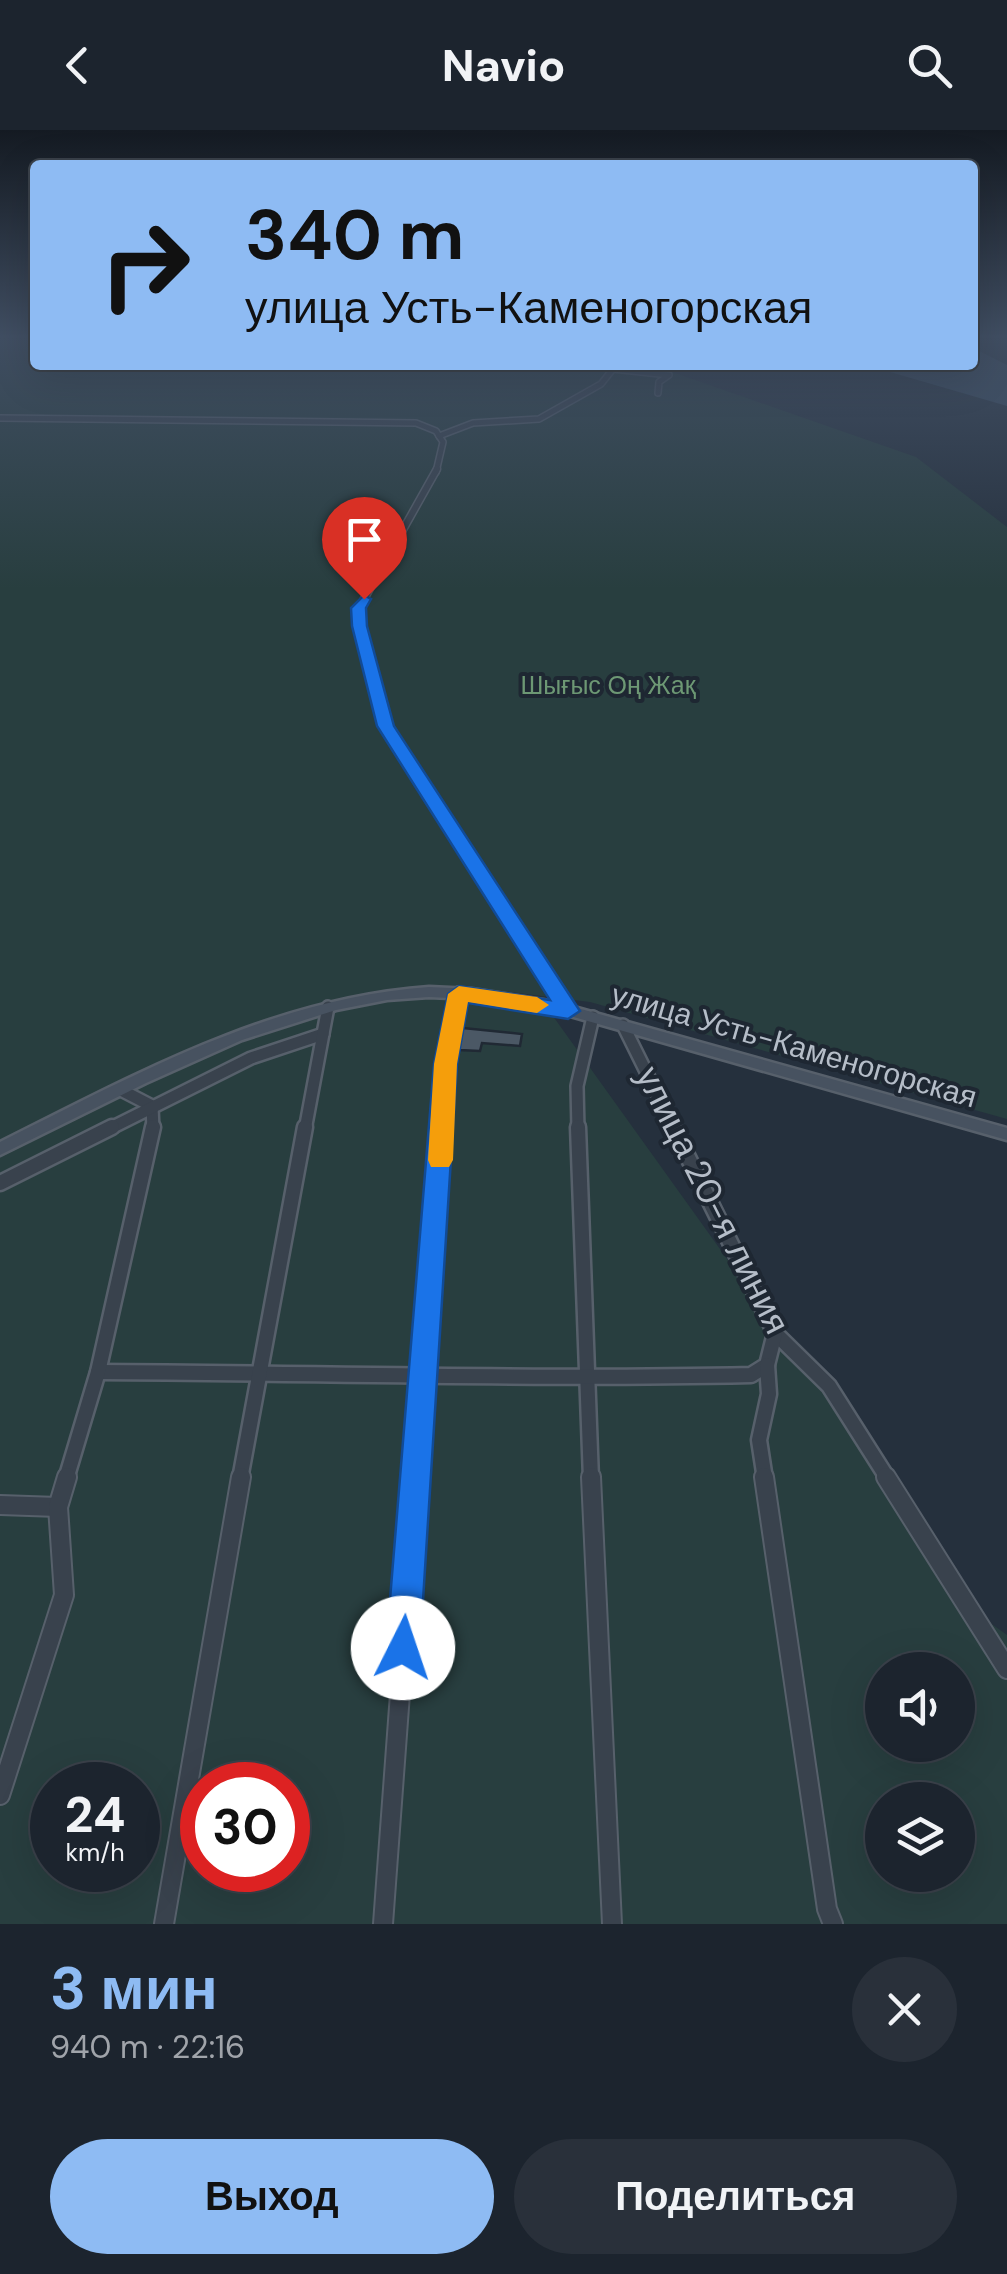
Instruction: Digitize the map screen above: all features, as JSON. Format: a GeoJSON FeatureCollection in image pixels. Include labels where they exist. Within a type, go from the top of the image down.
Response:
{"type":"FeatureCollection","features":[{"type":"Feature","properties":{"kind":"street"},"geometry":{"type":"LineString","coordinates":[[137,422],[396,422],[424,425],[440,436],[443,448],[432,485],[359,608],[360,626],[386,726],[568,1011]]}},
{"type":"Feature","properties":{"kind":"street"},"geometry":{"type":"LineString","coordinates":[[440,436],[479,422]]}},
{"type":"Feature","properties":{"kind":"street"},"geometry":{"type":"LineString","coordinates":[[383,1924],[446,1064],[459,994]]}},
{"type":"Feature","properties":{"kind":"street","name":"улица Усть-Каменогорская"},"geometry":{"type":"LineString","coordinates":[[0,1150],[250,1029],[388,995],[459,994],[568,1011],[1007,1134]]}},
{"type":"Feature","properties":{"kind":"street"},"geometry":{"type":"LineString","coordinates":[[164,1924],[258,1375],[328,1007]]}},
{"type":"Feature","properties":{"kind":"street"},"geometry":{"type":"LineString","coordinates":[[593,1017],[577,1086],[586,1379],[612,1924]]}},
{"type":"Feature","properties":{"kind":"street","name":"улица 20-я линия"},"geometry":{"type":"LineString","coordinates":[[623,1025],[776,1333],[830,1386],[1007,1669]]}},
{"type":"Feature","properties":{"kind":"street"},"geometry":{"type":"LineString","coordinates":[[1,1182],[251,1058],[323,1034]]}},
{"type":"Feature","properties":{"kind":"street"},"geometry":{"type":"LineString","coordinates":[[121,1090],[152,1106]]}},
{"type":"Feature","properties":{"kind":"street"},"geometry":{"type":"LineString","coordinates":[[0,1795],[64,1595],[58,1507],[98,1372],[148,1164],[153,1137],[152,1106]]}},
{"type":"Feature","properties":{"kind":"street"},"geometry":{"type":"LineString","coordinates":[[776,1333],[767,1365],[769,1394],[760,1440],[827,1909],[833,1924]]}},
{"type":"Feature","properties":{"kind":"street"},"geometry":{"type":"LineString","coordinates":[[98,1372],[423,1373],[586,1379],[751,1375],[767,1365]]}},
{"type":"Feature","properties":{"kind":"street"},"geometry":{"type":"LineString","coordinates":[[0,1506],[58,1507]]}},
{"type":"Feature","properties":{"kind":"green space","name":"Шығыс Оң Жақ"},"geometry":{"type":"Polygon","coordinates":[[[0,422],[815,422],[916,457],[1007,527],[1007,1119],[590,1002],[501,991],[540,998],[986,1620],[1007,1635],[1007,1924],[0,1924],[0,422]]]}},
{"type":"Feature","properties":{"kind":"building"},"geometry":{"type":"Polygon","coordinates":[[[463,1028],[522,1034],[520,1046],[482,1043],[480,1051],[459,1050],[463,1028]]]}},
{"type":"Feature","properties":{"kind":"slow traffic"},"geometry":{"type":"LineString","coordinates":[[440,1160],[446,1064],[459,994],[537,1005]]}},
{"type":"Feature","properties":{"kind":"route"},"geometry":{"type":"LineString","coordinates":[[364,599],[359,608],[360,626],[386,726],[568,1011],[459,994],[446,1064],[403,1648]]}}]}
